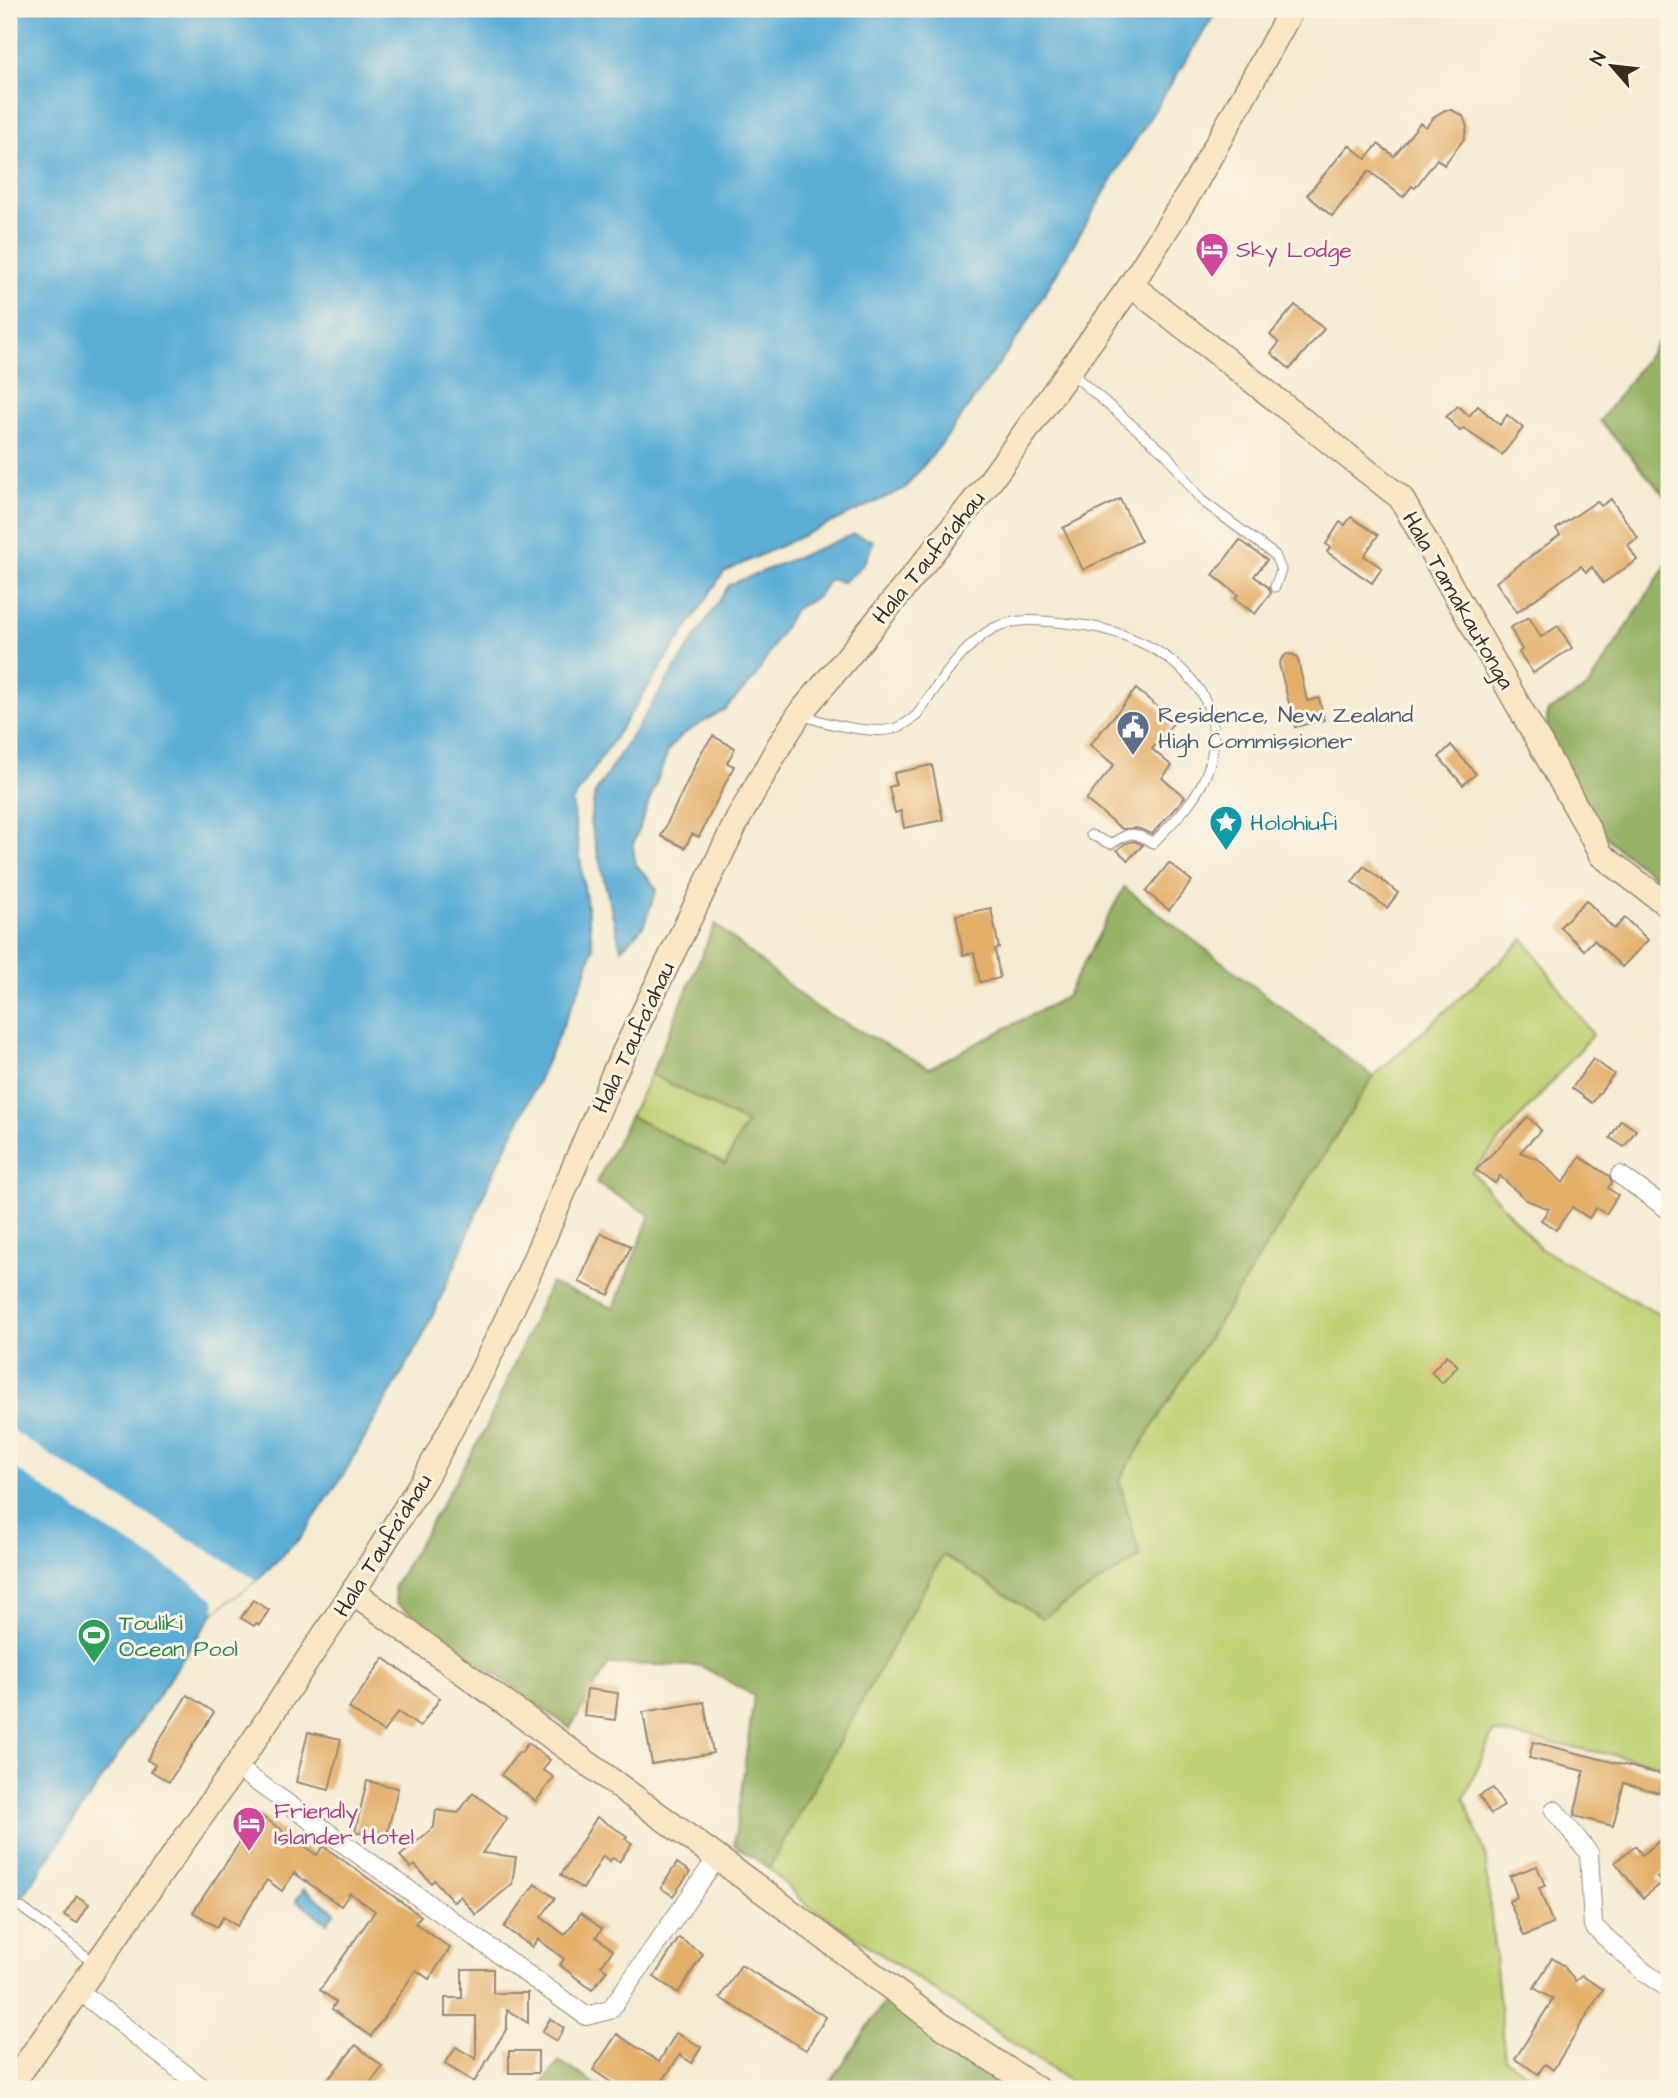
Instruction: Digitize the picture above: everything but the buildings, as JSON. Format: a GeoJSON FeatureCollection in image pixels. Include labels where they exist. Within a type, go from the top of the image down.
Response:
{"type":"FeatureCollection","features":[{"type":"Feature","properties":{"kind":"street","name":"Hala Taufa'ahau"},"geometry":{"type":"LineString","coordinates":[[15,2086],[96,1964],[236,1767],[353,1592],[426,1476],[481,1373],[528,1275],[615,1071],[738,819],[800,713],[988,484],[1132,285],[1193,187],[1292,9]]}},
{"type":"Feature","properties":{"kind":"street","name":"Hala Tamakautonga"},"geometry":{"type":"LineString","coordinates":[[1132,285],[1401,498],[1601,855],[1669,906]]}},
{"type":"Feature","properties":{"kind":"street"},"geometry":{"type":"LineString","coordinates":[[1620,1175],[1669,1210]]}},
{"type":"Feature","properties":{"kind":"street"},"geometry":{"type":"LineString","coordinates":[[353,1592],[936,2022],[1037,2089]]}},
{"type":"Feature","properties":{"kind":"street"},"geometry":{"type":"LineString","coordinates":[[236,1767],[586,2016],[610,2010],[717,1858]]}},
{"type":"Feature","properties":{"kind":"street"},"geometry":{"type":"LineString","coordinates":[[1555,1810],[1589,1853],[1593,1926],[1644,1972],[1669,1989]]}},
{"type":"Feature","properties":{"kind":"street"},"geometry":{"type":"LineString","coordinates":[[78,1990],[204,2089]]}},
{"type":"Feature","properties":{"kind":"lane"},"geometry":{"type":"LineString","coordinates":[[1069,372],[1167,455],[1201,500],[1275,555],[1281,570],[1275,587]]}},
{"type":"Feature","properties":{"kind":"lane"},"geometry":{"type":"LineString","coordinates":[[800,713],[820,723],[882,730],[907,723],[917,715],[968,648],[994,629],[1019,620],[1093,625],[1131,637],[1163,653],[1188,675],[1206,698],[1213,719],[1214,741],[1208,770],[1195,797],[1153,843],[1137,833],[1128,833],[1111,844],[1091,835]]}},
{"type":"Feature","properties":{"kind":"lane"},"geometry":{"type":"LineString","coordinates":[[22,1908],[96,1964]]}},
{"type":"Feature","properties":{"kind":"green space"},"geometry":{"type":"Polygon","coordinates":[[[1669,327],[1669,501],[1600,421],[1669,327]]]}},
{"type":"Feature","properties":{"kind":"green space"},"geometry":{"type":"Polygon","coordinates":[[[1669,561],[1669,887],[1615,846],[1599,828],[1547,727],[1547,712],[1587,688],[1669,561]]]}},
{"type":"Feature","properties":{"kind":"green space"},"geometry":{"type":"Polygon","coordinates":[[[1124,887],[1373,1077],[1119,1480],[1140,1557],[1042,1618],[943,1555],[769,1868],[734,1845],[754,1696],[701,1666],[609,1664],[570,1728],[396,1603],[394,1586],[485,1430],[550,1283],[614,1308],[650,1215],[596,1183],[630,1116],[725,1164],[746,1123],[651,1074],[715,924],[815,1007],[929,1068],[1066,997],[1124,887]]]}},
{"type":"Feature","properties":{"kind":"green space"},"geometry":{"type":"Polygon","coordinates":[[[1524,939],[1593,1035],[1472,1172],[1541,1249],[1669,1320],[1669,1766],[1493,1732],[1464,1799],[1485,1852],[1505,2059],[1550,2089],[1081,2089],[802,1901],[769,1868],[943,1554],[1042,1617],[1139,1557],[1119,1480],[1373,1077],[1524,939]]]}},
{"type":"Feature","properties":{"kind":"green space"},"geometry":{"type":"Polygon","coordinates":[[[651,1074],[747,1122],[725,1164],[630,1116],[651,1074]]]}},
{"type":"Feature","properties":{"kind":"green space"},"geometry":{"type":"Polygon","coordinates":[[[887,1998],[1021,2089],[826,2089],[887,1998]]]}},
{"type":"Feature","properties":{"kind":"green space"},"geometry":{"type":"Polygon","coordinates":[[[559,2061],[603,2089],[539,2089],[559,2061]]]}},
{"type":"Feature","properties":{"kind":"water"},"geometry":{"type":"Polygon","coordinates":[[[9,9],[1218,9],[1022,331],[944,441],[904,489],[724,572],[572,802],[593,948],[584,978],[490,1180],[423,1336],[345,1472],[302,1536],[257,1580],[215,1611],[9,1917],[9,9]]]}},
{"type":"Feature","properties":{"kind":"water"},"geometry":{"type":"Polygon","coordinates":[[[854,534],[873,541],[869,554],[859,569],[843,582],[829,579],[818,596],[794,610],[755,678],[725,709],[682,735],[669,749],[633,844],[635,863],[657,889],[643,927],[621,949],[590,822],[595,793],[729,585],[854,534]]]}},
{"type":"Feature","properties":{"kind":"water"},"geometry":{"type":"Polygon","coordinates":[[[304,1889],[335,1912],[327,1923],[296,1900],[304,1889]]]}},
{"type":"Feature","properties":{"kind":"pier"},"geometry":{"type":"Polygon","coordinates":[[[9,1428],[73,1470],[257,1580],[215,1611],[214,1599],[192,1583],[95,1523],[9,1464],[9,1428]]]}},
{"type":"Feature","properties":{"kind":"place","name":"Sky Lodge"},"geometry":{"type":"Point","coordinates":[1212,279]}},
{"type":"Feature","properties":{"kind":"place","name":"Residence, New Zealand High Commissioner"},"geometry":{"type":"Point","coordinates":[1133,757]}},
{"type":"Feature","properties":{"kind":"place","name":"Holohiufi"},"geometry":{"type":"Point","coordinates":[1226,852]}},
{"type":"Feature","properties":{"kind":"place","name":"Touliki Ocean Pool"},"geometry":{"type":"Point","coordinates":[94,1665]}},
{"type":"Feature","properties":{"kind":"place","name":"Friendly Islander Hotel"},"geometry":{"type":"Point","coordinates":[249,1853]}}]}
